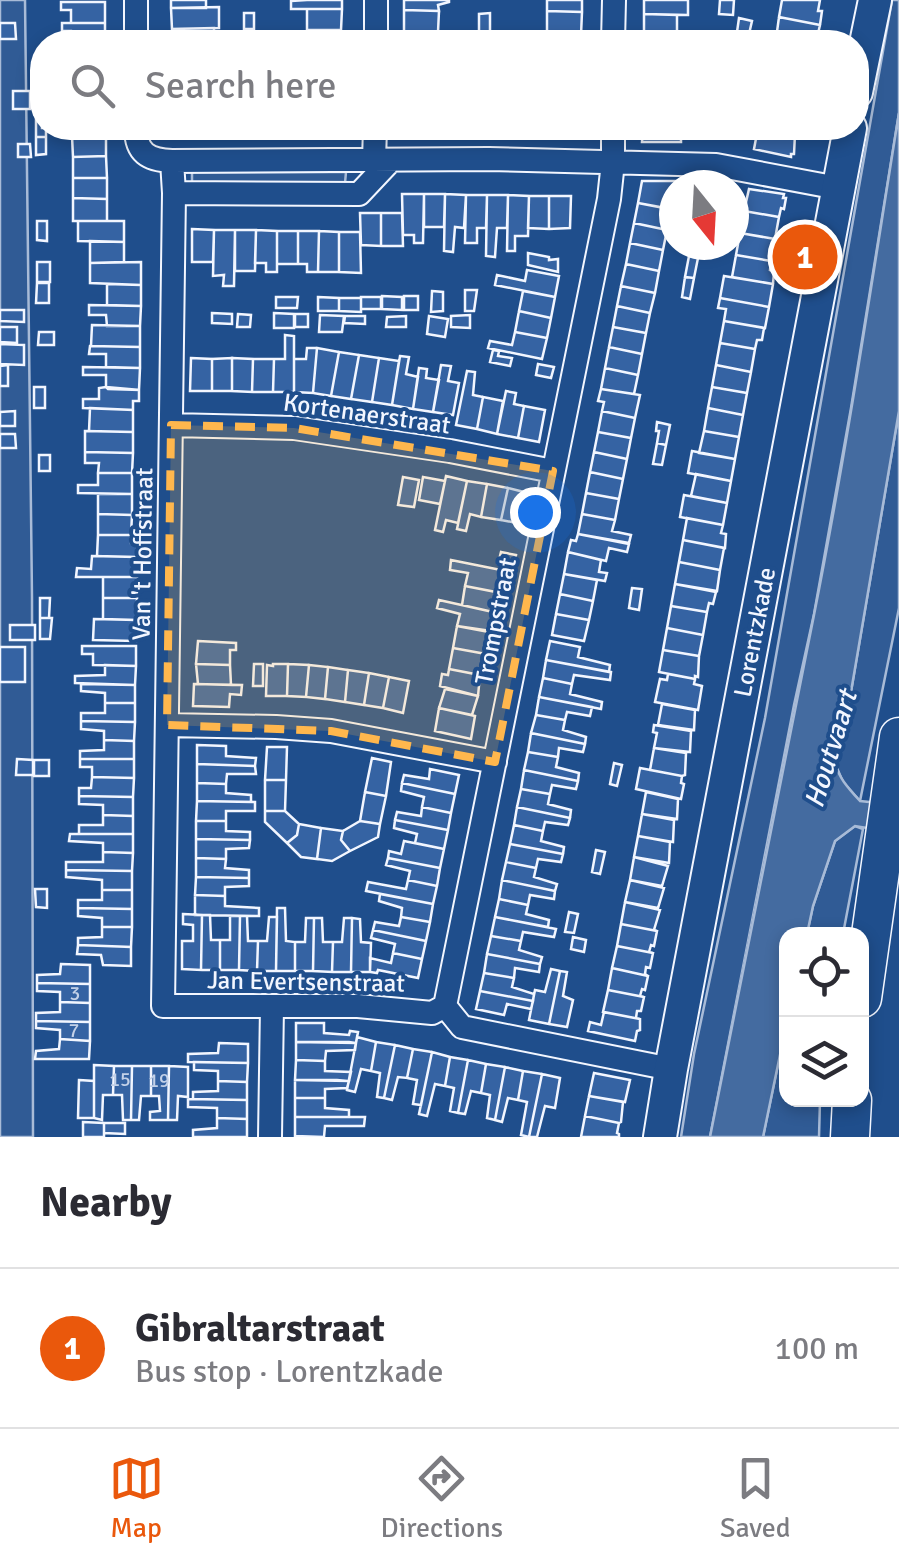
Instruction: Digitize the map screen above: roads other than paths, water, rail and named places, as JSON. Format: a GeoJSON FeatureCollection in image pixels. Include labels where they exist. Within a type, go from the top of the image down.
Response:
{"type":"FeatureCollection","features":[{"type":"Feature","properties":{"kind":"main road"},"geometry":{"type":"LineString","coordinates":[[869,950],[899,737]]}},
{"type":"Feature","properties":{"kind":"main road"},"geometry":{"type":"LineString","coordinates":[[850,1137],[852,1107]]}},
{"type":"Feature","properties":{"kind":"street"},"geometry":{"type":"LineString","coordinates":[[136,0],[136,30]]}},
{"type":"Feature","properties":{"kind":"street"},"geometry":{"type":"LineString","coordinates":[[376,0],[376,30]]}},
{"type":"Feature","properties":{"kind":"street"},"geometry":{"type":"LineString","coordinates":[[613,30],[614,0]]}},
{"type":"Feature","properties":{"kind":"street"},"geometry":{"type":"LineString","coordinates":[[869,30],[875,0]]}},
{"type":"Feature","properties":{"kind":"street"},"geometry":{"type":"LineString","coordinates":[[136,140],[147,156],[172,161],[613,162],[716,166],[838,188]]}},
{"type":"Feature","properties":{"kind":"street"},"geometry":{"type":"LineString","coordinates":[[174,193],[359,194],[383,160],[378,140]]}},
{"type":"Feature","properties":{"kind":"street","name":"Trompstraat"},"geometry":{"type":"LineString","coordinates":[[445,1006],[609,199],[613,140]]}},
{"type":"Feature","properties":{"kind":"street","name":"Lorentzkade"},"geometry":{"type":"LineString","coordinates":[[660,1137],[848,140]]}},
{"type":"Feature","properties":{"kind":"street","name":"Van 't Hoffstraat"},"geometry":{"type":"LineString","coordinates":[[164,1006],[172,161]]}},
{"type":"Feature","properties":{"kind":"street","name":"Kortenaerstraat"},"geometry":{"type":"LineString","coordinates":[[172,426],[324,431],[553,471]]}},
{"type":"Feature","properties":{"kind":"street"},"geometry":{"type":"LineString","coordinates":[[168,726],[332,731],[495,762]]}},
{"type":"Feature","properties":{"kind":"street","name":"Jan Evertsenstraat"},"geometry":{"type":"LineString","coordinates":[[164,1006],[358,1006],[432,1013],[445,1006]]}},
{"type":"Feature","properties":{"kind":"street"},"geometry":{"type":"LineString","coordinates":[[270,1137],[272,1006]]}},
{"type":"Feature","properties":{"kind":"street"},"geometry":{"type":"LineString","coordinates":[[445,1006],[462,1026],[671,1069]]}},
{"type":"Feature","properties":{"kind":"water","name":"Houtvaart"},"geometry":{"type":"Polygon","coordinates":[[[899,113],[899,411],[836,764],[842,780],[860,801],[899,805],[899,833],[855,826],[835,841],[808,927],[779,927],[779,1060],[763,1137],[710,1137],[826,553],[899,113]]]}},
{"type":"Feature","properties":{"kind":"place","name":"Gibraltarstraat"},"geometry":{"type":"Point","coordinates":[805,257]}}]}
